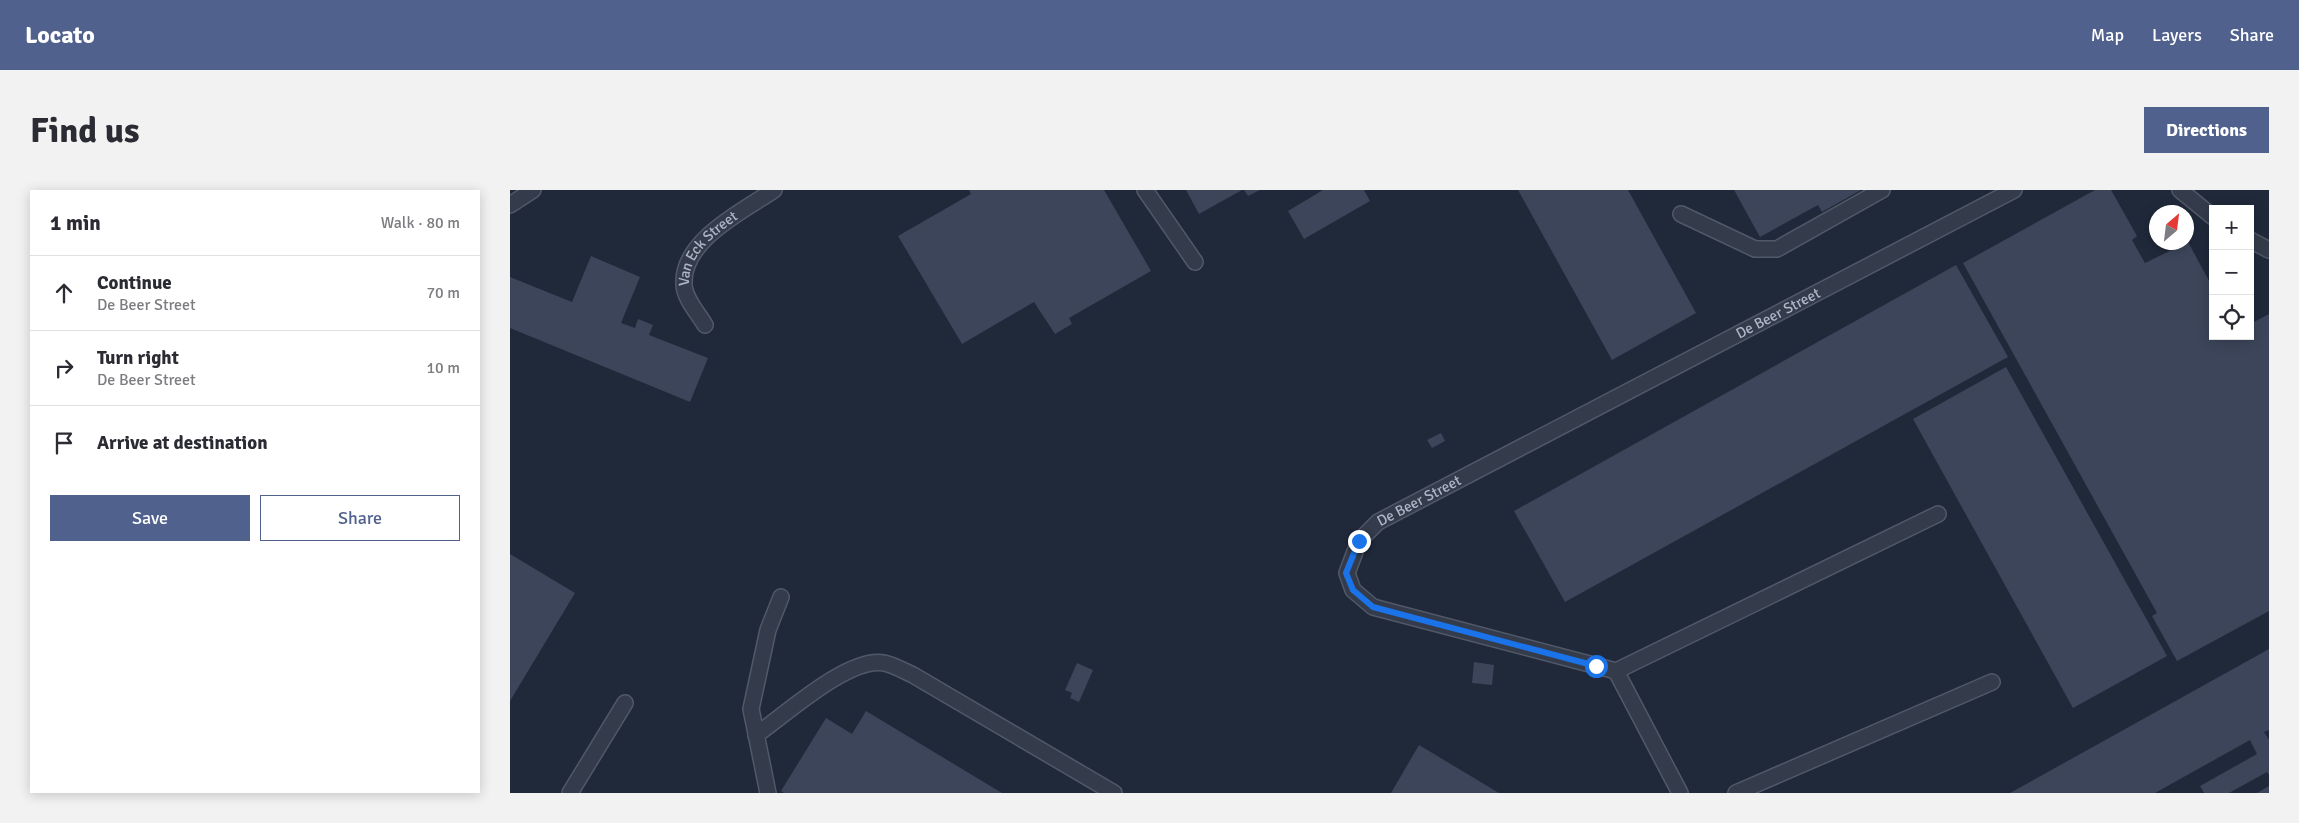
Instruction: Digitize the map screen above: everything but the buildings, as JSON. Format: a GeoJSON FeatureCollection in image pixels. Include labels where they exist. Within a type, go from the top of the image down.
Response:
{"type":"FeatureCollection","features":[{"type":"Feature","properties":{"kind":"lane"},"geometry":{"type":"LineString","coordinates":[[510,205],[532,190]]}},
{"type":"Feature","properties":{"kind":"lane","name":"Van Eck Street"},"geometry":{"type":"LineString","coordinates":[[706,325],[687,295],[684,285],[685,270],[694,250],[714,230],[774,190]]}},
{"type":"Feature","properties":{"kind":"lane"},"geometry":{"type":"LineString","coordinates":[[1145,190],[1195,262]]}},
{"type":"Feature","properties":{"kind":"lane"},"geometry":{"type":"LineString","coordinates":[[1681,214],[1755,249],[1777,249],[1882,190]]}},
{"type":"Feature","properties":{"kind":"lane","name":"De Beer Street"},"geometry":{"type":"LineString","coordinates":[[1616,671],[1373,607],[1353,590],[1346,573],[1359,541],[1378,522],[2014,190]]}},
{"type":"Feature","properties":{"kind":"lane"},"geometry":{"type":"LineString","coordinates":[[2180,190],[2209,214]]}},
{"type":"Feature","properties":{"kind":"lane"},"geometry":{"type":"LineString","coordinates":[[2254,242],[2269,250]]}},
{"type":"Feature","properties":{"kind":"lane"},"geometry":{"type":"LineString","coordinates":[[1680,793],[1616,671],[1938,514]]}},
{"type":"Feature","properties":{"kind":"lane"},"geometry":{"type":"LineString","coordinates":[[768,793],[751,709],[768,630],[780,596]]}},
{"type":"Feature","properties":{"kind":"lane"},"geometry":{"type":"LineString","coordinates":[[756,735],[834,678],[856,666],[883,663],[913,675],[1114,793]]}},
{"type":"Feature","properties":{"kind":"lane"},"geometry":{"type":"LineString","coordinates":[[1736,793],[1992,682]]}},
{"type":"Feature","properties":{"kind":"lane"},"geometry":{"type":"LineString","coordinates":[[570,793],[625,703]]}},
{"type":"Feature","properties":{"kind":"route"},"geometry":{"type":"LineString","coordinates":[[1359,541],[1346,573],[1353,590],[1373,607],[1596,666]]}}]}
